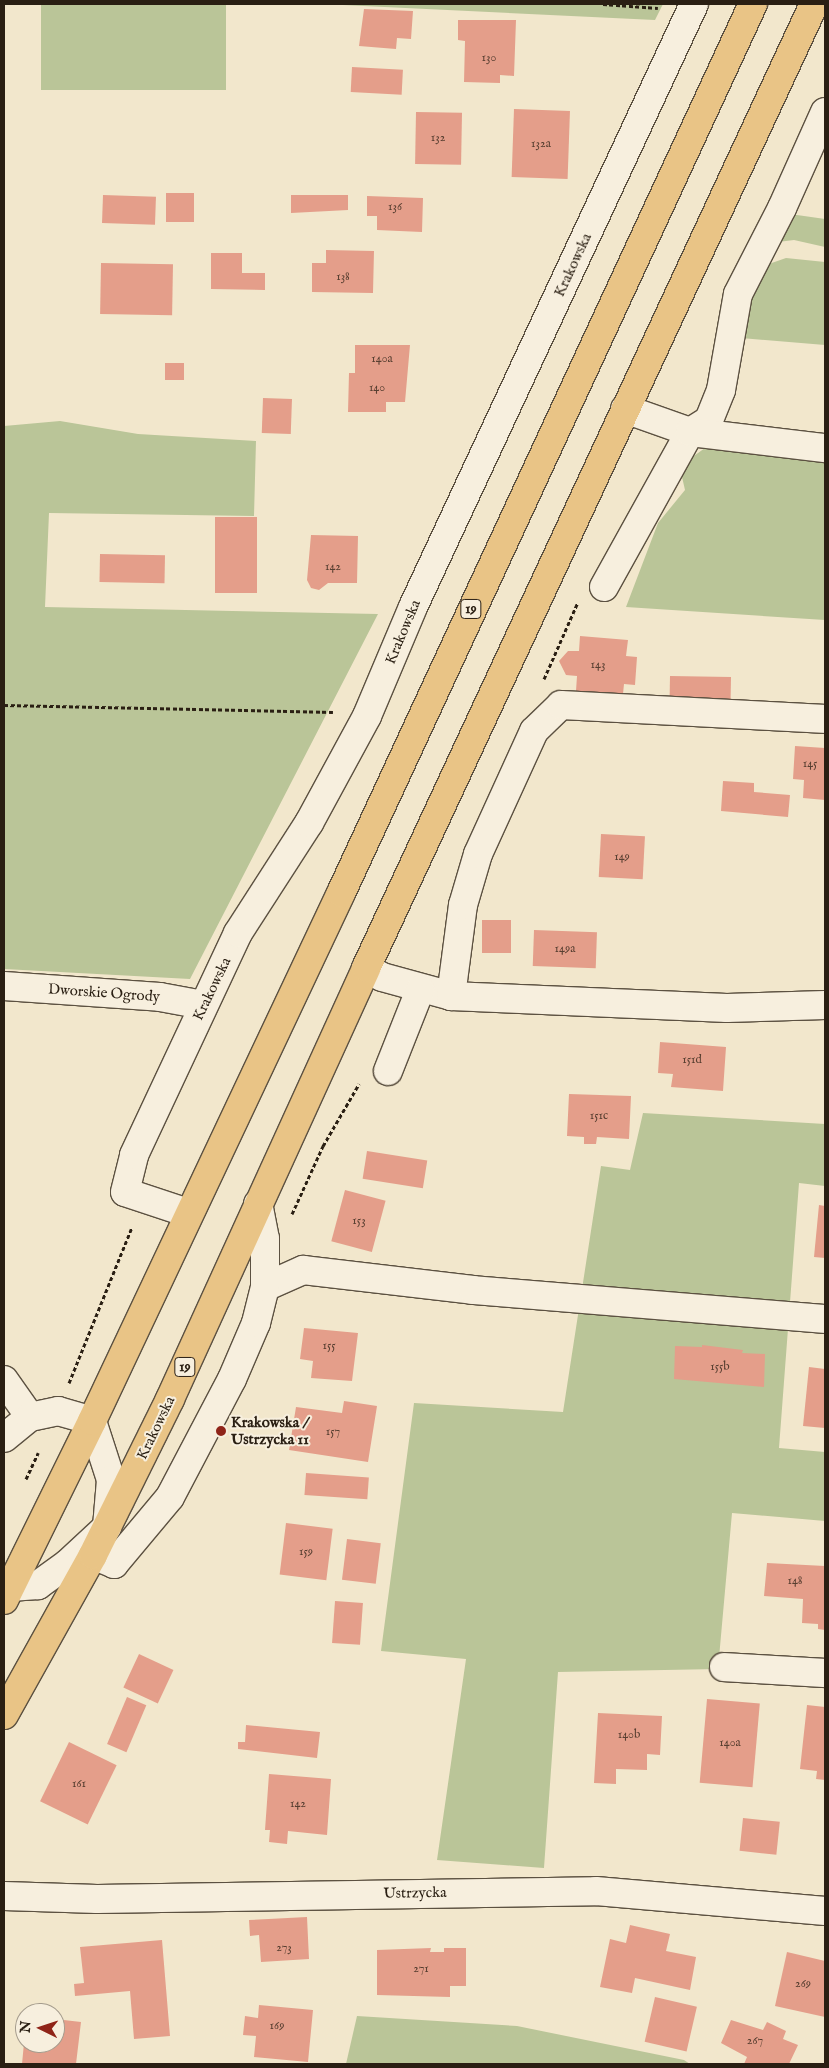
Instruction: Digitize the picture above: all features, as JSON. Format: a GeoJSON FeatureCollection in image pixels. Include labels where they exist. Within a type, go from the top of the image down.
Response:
{"type":"FeatureCollection","features":[{"type":"Feature","properties":{"kind":"main road","name":"19"},"geometry":{"type":"LineString","coordinates":[[6,1591],[92,1422],[188,1213],[341,893],[752,4]]}},
{"type":"Feature","properties":{"kind":"main road","name":"Krakowska"},"geometry":{"type":"LineString","coordinates":[[4,1715],[104,1560],[107,1527],[170,1399],[366,968],[814,4]]}},
{"type":"Feature","properties":{"kind":"street","name":"Krakowska"},"geometry":{"type":"LineString","coordinates":[[188,1213],[125,1192],[134,1155],[238,933],[310,823],[367,716],[413,607],[693,7]]}},
{"type":"Feature","properties":{"kind":"street"},"geometry":{"type":"LineString","coordinates":[[604,587],[690,432],[709,420],[721,390],[738,294],[782,208],[825,112]]}},
{"type":"Feature","properties":{"kind":"street"},"geometry":{"type":"LineString","coordinates":[[625,409],[690,432],[825,448]]}},
{"type":"Feature","properties":{"kind":"street"},"geometry":{"type":"LineString","coordinates":[[451,996],[463,905],[478,854],[534,731],[561,704],[825,718]]}},
{"type":"Feature","properties":{"kind":"street"},"geometry":{"type":"LineString","coordinates":[[366,968],[382,977],[420,990],[451,996],[727,1008],[825,1005]]}},
{"type":"Feature","properties":{"kind":"street","name":"Dworskie Ogrody"},"geometry":{"type":"LineString","coordinates":[[4,986],[160,997],[203,1005]]}},
{"type":"Feature","properties":{"kind":"street"},"geometry":{"type":"LineString","coordinates":[[390,1068],[420,990]]}},
{"type":"Feature","properties":{"kind":"street"},"geometry":{"type":"LineString","coordinates":[[104,1560],[180,1480],[235,1371],[256,1322],[265,1274],[258,1204]]}},
{"type":"Feature","properties":{"kind":"street"},"geometry":{"type":"LineString","coordinates":[[265,1274],[302,1270],[473,1290],[825,1319]]}},
{"type":"Feature","properties":{"kind":"street"},"geometry":{"type":"LineString","coordinates":[[4,1380],[30,1417]]}},
{"type":"Feature","properties":{"kind":"street"},"geometry":{"type":"LineString","coordinates":[[4,1438],[30,1417],[58,1411],[92,1422],[111,1480],[107,1527],[67,1564],[38,1585],[6,1591]]}},
{"type":"Feature","properties":{"kind":"street"},"geometry":{"type":"LineString","coordinates":[[724,1667],[825,1673]]}},
{"type":"Feature","properties":{"kind":"street","name":"Ustrzycka"},"geometry":{"type":"LineString","coordinates":[[4,1896],[97,1899],[596,1891],[825,1911]]}},
{"type":"Feature","properties":{"kind":"path"},"geometry":{"type":"LineString","coordinates":[[603,4],[693,7]]}},
{"type":"Feature","properties":{"kind":"path"},"geometry":{"type":"LineString","coordinates":[[545,720],[539,689],[581,594],[604,587]]}},
{"type":"Feature","properties":{"kind":"path"},"geometry":{"type":"LineString","coordinates":[[4,705],[336,712],[367,716]]}},
{"type":"Feature","properties":{"kind":"path"},"geometry":{"type":"LineString","coordinates":[[265,1274],[323,1146],[368,1069],[390,1068]]}},
{"type":"Feature","properties":{"kind":"path"},"geometry":{"type":"LineString","coordinates":[[24,1481],[58,1411],[142,1198]]}},
{"type":"Feature","properties":{"kind":"green space"},"geometry":{"type":"Polygon","coordinates":[[[41,4],[226,4],[226,90],[41,90],[41,4]]]}},
{"type":"Feature","properties":{"kind":"green space"},"geometry":{"type":"Polygon","coordinates":[[[322,4],[663,4],[655,20],[322,4]]]}},
{"type":"Feature","properties":{"kind":"green space"},"geometry":{"type":"Polygon","coordinates":[[[790,214],[825,219],[825,247],[794,240],[778,242],[790,214]]]}},
{"type":"Feature","properties":{"kind":"green space"},"geometry":{"type":"Polygon","coordinates":[[[786,258],[825,262],[825,345],[741,338],[757,282],[766,265],[786,258]]]}},
{"type":"Feature","properties":{"kind":"green space"},"geometry":{"type":"Polygon","coordinates":[[[60,421],[138,434],[256,441],[254,516],[49,513],[45,607],[378,614],[190,979],[4,969],[4,426],[60,421]]]}},
{"type":"Feature","properties":{"kind":"green space"},"geometry":{"type":"Polygon","coordinates":[[[705,448],[825,459],[825,620],[626,607],[658,523],[685,490],[682,477],[691,458],[705,448]]]}},
{"type":"Feature","properties":{"kind":"green space"},"geometry":{"type":"Polygon","coordinates":[[[643,1113],[825,1124],[825,1186],[799,1183],[779,1448],[825,1452],[825,1521],[732,1513],[718,1669],[558,1672],[544,1868],[437,1860],[466,1659],[381,1651],[414,1403],[563,1412],[601,1166],[630,1170],[643,1113]]]}},
{"type":"Feature","properties":{"kind":"green space"},"geometry":{"type":"Polygon","coordinates":[[[357,2016],[517,2026],[684,2060],[690,2064],[346,2064],[357,2016]]]}},
{"type":"Feature","properties":{"kind":"building"},"geometry":{"type":"Polygon","coordinates":[[[364,9],[413,11],[411,39],[397,38],[396,49],[359,46],[364,9]]]}},
{"type":"Feature","properties":{"kind":"building"},"geometry":{"type":"Polygon","coordinates":[[[458,20],[516,20],[514,76],[500,75],[500,83],[464,82],[465,41],[458,40],[458,20]]]}},
{"type":"Feature","properties":{"kind":"building"},"geometry":{"type":"Polygon","coordinates":[[[352,67],[403,70],[402,95],[351,92],[352,67]]]}},
{"type":"Feature","properties":{"kind":"building"},"geometry":{"type":"Polygon","coordinates":[[[514,109],[570,111],[568,179],[512,177],[514,109]]]}},
{"type":"Feature","properties":{"kind":"building"},"geometry":{"type":"Polygon","coordinates":[[[416,112],[462,113],[461,165],[415,164],[416,112]]]}},
{"type":"Feature","properties":{"kind":"building"},"geometry":{"type":"Polygon","coordinates":[[[166,193],[194,193],[194,222],[166,222],[166,193]]]}},
{"type":"Feature","properties":{"kind":"building"},"geometry":{"type":"Polygon","coordinates":[[[103,195],[156,197],[155,225],[102,223],[103,195]]]}},
{"type":"Feature","properties":{"kind":"building"},"geometry":{"type":"Polygon","coordinates":[[[291,195],[348,195],[348,210],[291,213],[291,195]]]}},
{"type":"Feature","properties":{"kind":"building"},"geometry":{"type":"Polygon","coordinates":[[[367,196],[423,198],[422,232],[377,230],[377,216],[367,216],[367,196]]]}},
{"type":"Feature","properties":{"kind":"building"},"geometry":{"type":"Polygon","coordinates":[[[326,250],[374,251],[373,293],[312,292],[312,263],[326,263],[326,250]]]}},
{"type":"Feature","properties":{"kind":"building"},"geometry":{"type":"Polygon","coordinates":[[[211,253],[242,253],[242,273],[265,273],[265,290],[211,289],[211,253]]]}},
{"type":"Feature","properties":{"kind":"building"},"geometry":{"type":"Polygon","coordinates":[[[101,263],[173,264],[172,315],[100,314],[101,263]]]}},
{"type":"Feature","properties":{"kind":"building"},"geometry":{"type":"Polygon","coordinates":[[[355,345],[410,345],[405,402],[386,402],[386,412],[348,412],[349,373],[355,373],[355,345]]]}},
{"type":"Feature","properties":{"kind":"building"},"geometry":{"type":"Polygon","coordinates":[[[165,363],[184,363],[184,380],[165,380],[165,363]]]}},
{"type":"Feature","properties":{"kind":"building"},"geometry":{"type":"Polygon","coordinates":[[[263,398],[292,399],[291,434],[262,433],[263,398]]]}},
{"type":"Feature","properties":{"kind":"building"},"geometry":{"type":"Polygon","coordinates":[[[215,517],[257,517],[257,593],[215,593],[215,517]]]}},
{"type":"Feature","properties":{"kind":"building"},"geometry":{"type":"Polygon","coordinates":[[[311,535],[358,536],[357,583],[328,583],[319,590],[311,588],[307,580],[311,535]]]}},
{"type":"Feature","properties":{"kind":"building"},"geometry":{"type":"Polygon","coordinates":[[[100,554],[165,555],[165,583],[100,582],[100,554]]]}},
{"type":"Feature","properties":{"kind":"building"},"geometry":{"type":"Polygon","coordinates":[[[580,636],[628,640],[626,656],[637,657],[635,685],[624,684],[623,694],[576,691],[577,676],[566,675],[559,661],[568,651],[579,651],[580,636]]]}},
{"type":"Feature","properties":{"kind":"building"},"geometry":{"type":"Polygon","coordinates":[[[670,676],[731,677],[731,701],[670,700],[670,676]]]}},
{"type":"Feature","properties":{"kind":"building"},"geometry":{"type":"Polygon","coordinates":[[[795,746],[825,748],[825,800],[803,798],[804,780],[793,779],[795,746]]]}},
{"type":"Feature","properties":{"kind":"building"},"geometry":{"type":"Polygon","coordinates":[[[723,781],[754,783],[754,792],[790,795],[788,817],[721,811],[723,781]]]}},
{"type":"Feature","properties":{"kind":"building"},"geometry":{"type":"Polygon","coordinates":[[[601,834],[645,836],[643,879],[599,877],[601,834]]]}},
{"type":"Feature","properties":{"kind":"building"},"geometry":{"type":"Polygon","coordinates":[[[482,920],[511,920],[511,953],[482,953],[482,920]]]}},
{"type":"Feature","properties":{"kind":"building"},"geometry":{"type":"Polygon","coordinates":[[[534,930],[597,932],[596,968],[533,966],[534,930]]]}},
{"type":"Feature","properties":{"kind":"building"},"geometry":{"type":"Polygon","coordinates":[[[660,1042],[726,1047],[723,1091],[671,1087],[673,1074],[658,1073],[660,1042]]]}},
{"type":"Feature","properties":{"kind":"building"},"geometry":{"type":"Polygon","coordinates":[[[569,1094],[631,1096],[629,1139],[597,1137],[596,1144],[584,1144],[584,1137],[567,1136],[569,1094]]]}},
{"type":"Feature","properties":{"kind":"building"},"geometry":{"type":"Polygon","coordinates":[[[367,1151],[427,1161],[423,1188],[363,1179],[367,1151]]]}},
{"type":"Feature","properties":{"kind":"building"},"geometry":{"type":"Polygon","coordinates":[[[345,1190],[386,1201],[372,1252],[331,1241],[345,1190]]]}},
{"type":"Feature","properties":{"kind":"building"},"geometry":{"type":"Polygon","coordinates":[[[819,1205],[825,1206],[825,1258],[814,1257],[819,1205]]]}},
{"type":"Feature","properties":{"kind":"building"},"geometry":{"type":"Polygon","coordinates":[[[304,1328],[358,1333],[352,1381],[311,1378],[313,1361],[300,1359],[304,1328]]]}},
{"type":"Feature","properties":{"kind":"building"},"geometry":{"type":"Polygon","coordinates":[[[702,1345],[743,1350],[742,1353],[765,1354],[764,1387],[674,1379],[675,1346],[702,1347],[702,1345]]]}},
{"type":"Feature","properties":{"kind":"building"},"geometry":{"type":"Polygon","coordinates":[[[809,1367],[825,1369],[825,1428],[803,1426],[809,1367]]]}},
{"type":"Feature","properties":{"kind":"building"},"geometry":{"type":"Polygon","coordinates":[[[344,1401],[377,1406],[368,1462],[289,1450],[296,1407],[342,1413],[344,1401]]]}},
{"type":"Feature","properties":{"kind":"building"},"geometry":{"type":"Polygon","coordinates":[[[306,1473],[369,1477],[367,1499],[304,1495],[306,1473]]]}},
{"type":"Feature","properties":{"kind":"building"},"geometry":{"type":"Polygon","coordinates":[[[286,1523],[333,1529],[326,1580],[280,1575],[286,1523]]]}},
{"type":"Feature","properties":{"kind":"building"},"geometry":{"type":"Polygon","coordinates":[[[347,1539],[381,1543],[376,1584],[342,1580],[347,1539]]]}},
{"type":"Feature","properties":{"kind":"building"},"geometry":{"type":"Polygon","coordinates":[[[767,1563],[825,1566],[825,1630],[818,1629],[818,1624],[802,1623],[803,1599],[764,1596],[767,1563]]]}},
{"type":"Feature","properties":{"kind":"building"},"geometry":{"type":"Polygon","coordinates":[[[335,1601],[363,1603],[360,1645],[332,1643],[335,1601]]]}},
{"type":"Feature","properties":{"kind":"building"},"geometry":{"type":"Polygon","coordinates":[[[139,1654],[173,1670],[158,1704],[123,1688],[139,1654]]]}},
{"type":"Feature","properties":{"kind":"building"},"geometry":{"type":"Polygon","coordinates":[[[127,1697],[146,1705],[126,1752],[107,1744],[127,1697]]]}},
{"type":"Feature","properties":{"kind":"building"},"geometry":{"type":"Polygon","coordinates":[[[707,1699],[760,1704],[752,1787],[700,1783],[707,1699]]]}},
{"type":"Feature","properties":{"kind":"building"},"geometry":{"type":"Polygon","coordinates":[[[807,1705],[825,1707],[825,1780],[816,1779],[817,1771],[800,1769],[807,1705]]]}},
{"type":"Feature","properties":{"kind":"building"},"geometry":{"type":"Polygon","coordinates":[[[598,1713],[662,1716],[660,1755],[647,1754],[647,1770],[616,1769],[616,1784],[594,1783],[598,1713]]]}},
{"type":"Feature","properties":{"kind":"building"},"geometry":{"type":"Polygon","coordinates":[[[246,1725],[320,1732],[317,1758],[238,1749],[238,1742],[245,1742],[246,1725]]]}},
{"type":"Feature","properties":{"kind":"building"},"geometry":{"type":"Polygon","coordinates":[[[69,1742],[117,1765],[88,1825],[40,1801],[69,1742]]]}},
{"type":"Feature","properties":{"kind":"building"},"geometry":{"type":"Polygon","coordinates":[[[269,1774],[331,1779],[327,1835],[288,1831],[287,1844],[269,1842],[270,1830],[265,1830],[269,1774]]]}},
{"type":"Feature","properties":{"kind":"building"},"geometry":{"type":"Polygon","coordinates":[[[743,1818],[780,1822],[776,1855],[740,1851],[743,1818]]]}},
{"type":"Feature","properties":{"kind":"building"},"geometry":{"type":"Polygon","coordinates":[[[307,1917],[309,1959],[261,1962],[259,1935],[250,1936],[249,1920],[307,1917]]]}},
{"type":"Feature","properties":{"kind":"building"},"geometry":{"type":"Polygon","coordinates":[[[630,1925],[670,1934],[666,1951],[696,1957],[690,1990],[635,1978],[632,1993],[600,1987],[610,1939],[626,1943],[630,1925]]]}},
{"type":"Feature","properties":{"kind":"building"},"geometry":{"type":"Polygon","coordinates":[[[162,1940],[170,2036],[134,2039],[130,1991],[75,1996],[74,1984],[84,1983],[80,1947],[162,1940]]]}},
{"type":"Feature","properties":{"kind":"building"},"geometry":{"type":"Polygon","coordinates":[[[431,1948],[430,1952],[444,1952],[444,1948],[466,1948],[466,1986],[450,1986],[450,1997],[377,1995],[377,1950],[431,1948]]]}},
{"type":"Feature","properties":{"kind":"building"},"geometry":{"type":"Polygon","coordinates":[[[787,1952],[825,1961],[825,2017],[775,2006],[787,1952]]]}},
{"type":"Feature","properties":{"kind":"building"},"geometry":{"type":"Polygon","coordinates":[[[655,1997],[697,2007],[687,2051],[645,2042],[655,1997]]]}},
{"type":"Feature","properties":{"kind":"building"},"geometry":{"type":"Polygon","coordinates":[[[259,2005],[313,2010],[308,2062],[254,2057],[256,2036],[243,2035],[245,2016],[258,2018],[259,2005]]]}},
{"type":"Feature","properties":{"kind":"building"},"geometry":{"type":"Polygon","coordinates":[[[65,2020],[81,2022],[76,2064],[22,2064],[23,2053],[65,2053],[65,2020]]]}},
{"type":"Feature","properties":{"kind":"building"},"geometry":{"type":"Polygon","coordinates":[[[731,2020],[763,2030],[767,2022],[786,2031],[783,2039],[798,2045],[789,2064],[744,2064],[747,2057],[721,2043],[731,2020]]]}},
{"type":"Feature","properties":{"kind":"place","name":"Krakowska / Ustrzycka 11"},"geometry":{"type":"Point","coordinates":[221,1431]}}]}
